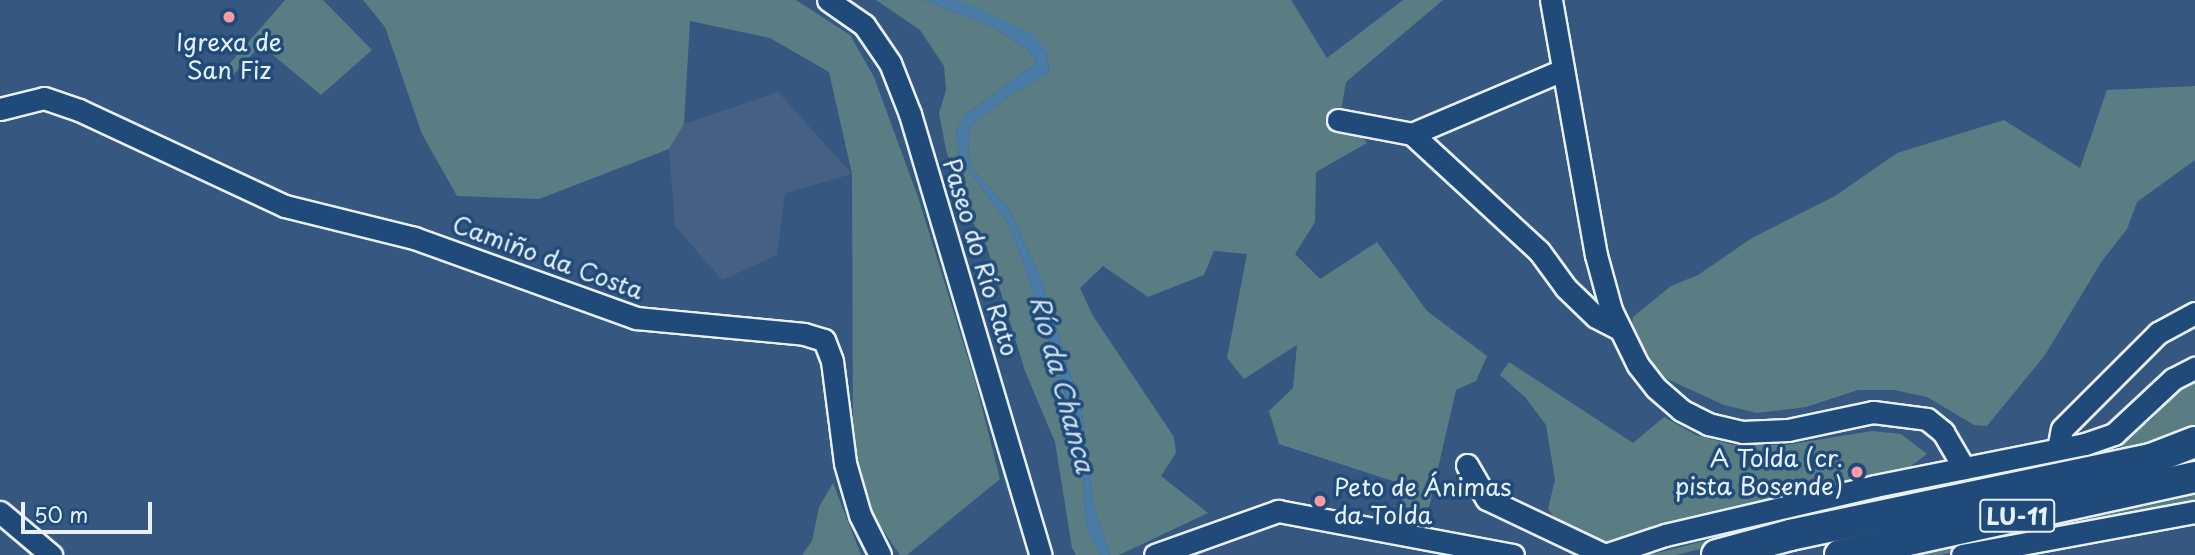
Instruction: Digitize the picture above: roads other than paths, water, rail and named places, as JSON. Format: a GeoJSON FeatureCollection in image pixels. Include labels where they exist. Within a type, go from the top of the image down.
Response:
{"type":"FeatureCollection","features":[{"type":"Feature","properties":{"kind":"highway","name":"LU-11"},"geometry":{"type":"LineString","coordinates":[[1717,555],[1790,535],[2151,458],[2195,442]]}},
{"type":"Feature","properties":{"kind":"highway","name":"LU-11"},"geometry":{"type":"LineString","coordinates":[[1840,555],[2195,477]]}},
{"type":"Feature","properties":{"kind":"street","name":"Paseo do Río Rato"},"geometry":{"type":"LineString","coordinates":[[828,0],[864,25],[890,63],[910,114],[1041,555]]}},
{"type":"Feature","properties":{"kind":"street"},"geometry":{"type":"LineString","coordinates":[[1551,0],[1596,255],[1618,328],[1656,388],[1681,411],[1708,424],[1742,432],[1788,430],[1873,412],[1904,413],[1927,419],[1943,432],[1964,468]]}},
{"type":"Feature","properties":{"kind":"street"},"geometry":{"type":"LineString","coordinates":[[1412,134],[1563,70]]}},
{"type":"Feature","properties":{"kind":"street","name":"Camiño da Costa"},"geometry":{"type":"LineString","coordinates":[[0,109],[44,98],[285,206],[414,237],[636,318],[804,334],[824,340],[832,361],[845,463],[860,515],[880,555]]}},
{"type":"Feature","properties":{"kind":"street"},"geometry":{"type":"LineString","coordinates":[[1338,121],[1412,134],[1539,251],[1566,288],[1596,317],[1618,328]]}},
{"type":"Feature","properties":{"kind":"street"},"geometry":{"type":"LineString","coordinates":[[2058,449],[2062,429],[2158,333],[2195,313]]}},
{"type":"Feature","properties":{"kind":"street"},"geometry":{"type":"LineString","coordinates":[[1467,465],[1487,499],[1605,555],[1665,535],[2058,449],[2114,434],[2173,379],[2195,368]]}},
{"type":"Feature","properties":{"kind":"street"},"geometry":{"type":"LineString","coordinates":[[1155,555],[1278,511],[1473,550],[1513,555]]}},
{"type":"Feature","properties":{"kind":"street"},"geometry":{"type":"LineString","coordinates":[[0,512],[51,555]]}},
{"type":"Feature","properties":{"kind":"street"},"geometry":{"type":"LineString","coordinates":[[1962,555],[2195,512]]}},
{"type":"Feature","properties":{"kind":"water","name":"Río da Chanca"},"geometry":{"type":"Polygon","coordinates":[[[924,0],[955,0],[973,6],[1033,34],[1047,51],[1049,73],[1010,95],[970,126],[968,151],[971,167],[1009,209],[1042,281],[1082,412],[1093,504],[1110,555],[1101,555],[1087,530],[1082,463],[1071,413],[1023,261],[1009,225],[959,157],[956,132],[964,116],[1037,62],[1027,49],[991,26],[924,0]]]}},
{"type":"Feature","properties":{"kind":"place","name":"Igrexa de San Fiz"},"geometry":{"type":"Point","coordinates":[229,17]}},
{"type":"Feature","properties":{"kind":"place","name":"A Tolda (cr. pista Bosende)"},"geometry":{"type":"Point","coordinates":[1857,472]}},
{"type":"Feature","properties":{"kind":"place","name":"Peto de Ánimas da Tolda"},"geometry":{"type":"Point","coordinates":[1320,501]}}]}
